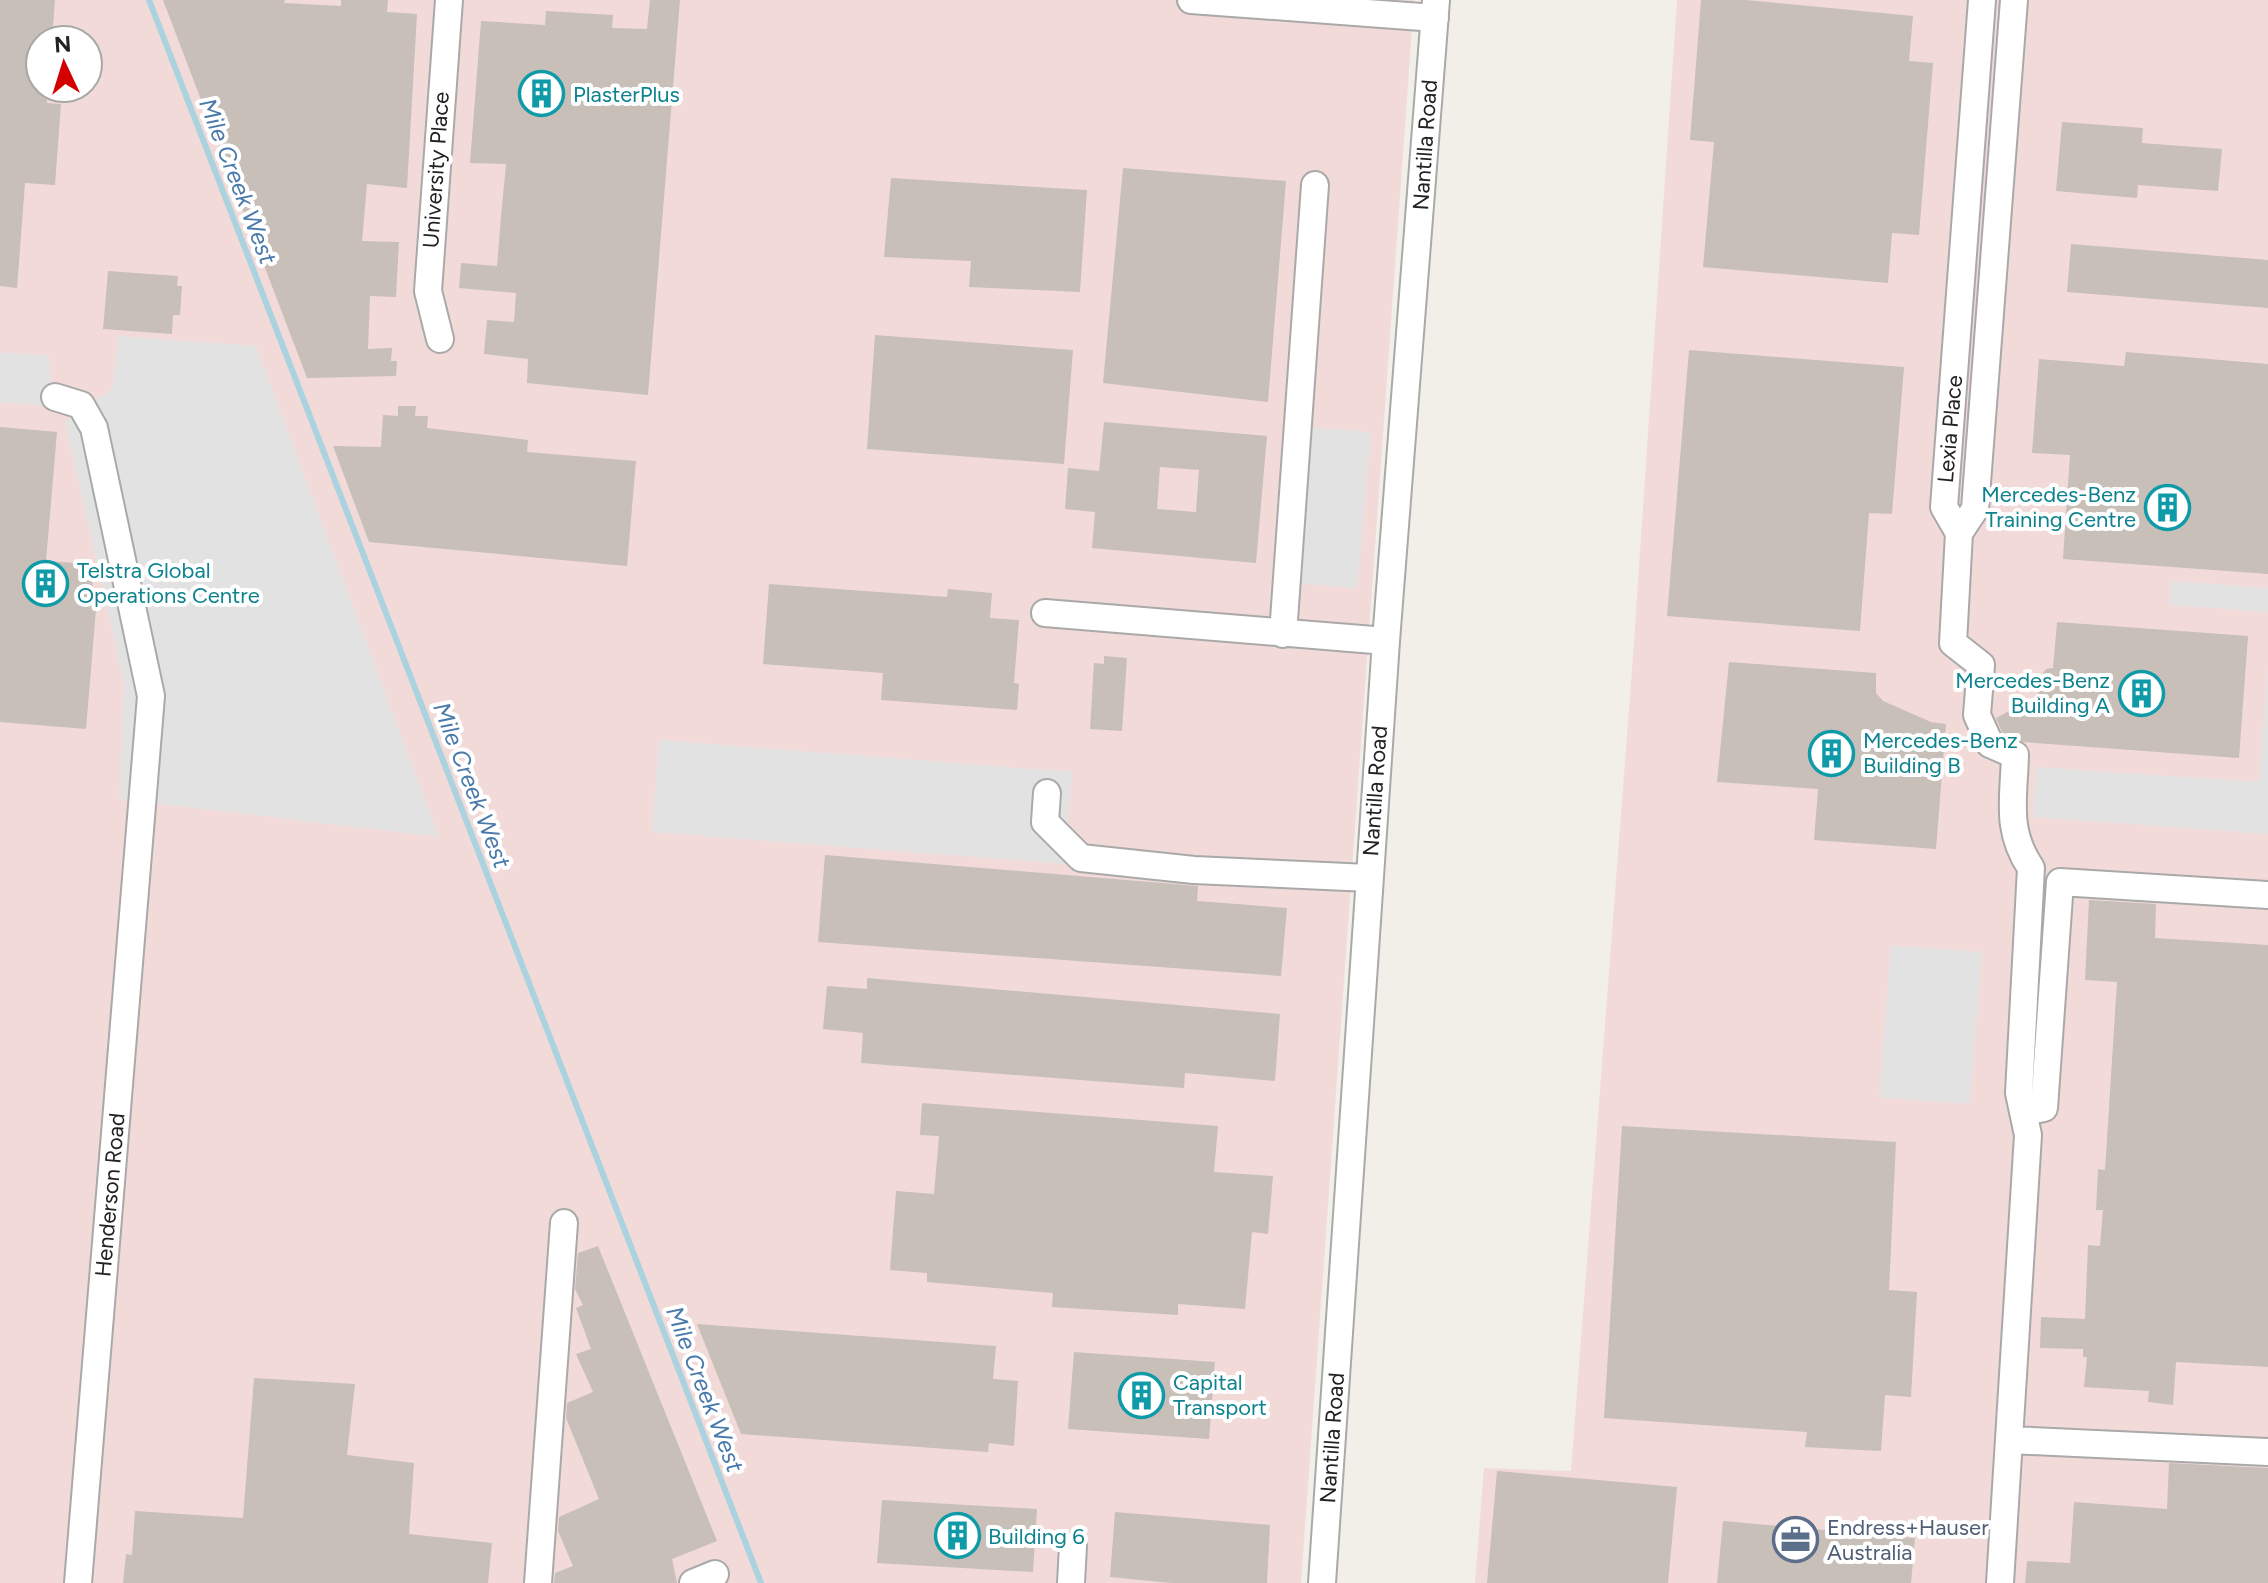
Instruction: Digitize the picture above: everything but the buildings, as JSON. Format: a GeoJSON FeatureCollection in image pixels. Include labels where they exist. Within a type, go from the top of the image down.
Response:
{"type":"FeatureCollection","features":[{"type":"Feature","properties":{"kind":"street","name":"University Place"},"geometry":{"type":"LineString","coordinates":[[440,339],[428,291],[449,0]]}},
{"type":"Feature","properties":{"kind":"street"},"geometry":{"type":"LineString","coordinates":[[1191,0],[1435,9]]}},
{"type":"Feature","properties":{"kind":"street","name":"Lexia Place"},"geometry":{"type":"LineString","coordinates":[[1959,533],[1944,507],[1982,0]]}},
{"type":"Feature","properties":{"kind":"street","name":"Lexia Place"},"geometry":{"type":"LineString","coordinates":[[2014,0],[1975,509],[1959,533],[1953,643],[1981,665],[1977,715],[1990,744],[2015,755],[2013,832],[2017,847],[2031,868],[2019,1093],[2023,1112]]}},
{"type":"Feature","properties":{"kind":"street","name":"Nantilla Road"},"geometry":{"type":"LineString","coordinates":[[1322,1583],[1386,641],[1435,9]]}},
{"type":"Feature","properties":{"kind":"street"},"geometry":{"type":"LineString","coordinates":[[1969,179],[2001,181]]}},
{"type":"Feature","properties":{"kind":"street"},"geometry":{"type":"LineString","coordinates":[[1283,634],[1315,185]]}},
{"type":"Feature","properties":{"kind":"street"},"geometry":{"type":"LineString","coordinates":[[1959,321],[1990,324]]}},
{"type":"Feature","properties":{"kind":"street","name":"Henderson Road"},"geometry":{"type":"LineString","coordinates":[[55,397],[81,405],[94,428],[151,696],[78,1583]]}},
{"type":"Feature","properties":{"kind":"street"},"geometry":{"type":"LineString","coordinates":[[1045,613],[1386,641]]}},
{"type":"Feature","properties":{"kind":"street"},"geometry":{"type":"LineString","coordinates":[[1047,793],[1045,822],[1081,858],[1194,870],[1369,878]]}},
{"type":"Feature","properties":{"kind":"street"},"geometry":{"type":"LineString","coordinates":[[2000,1583],[2028,1135],[2023,1112],[2044,1108],[2060,882],[2268,895]]}},
{"type":"Feature","properties":{"kind":"street"},"geometry":{"type":"LineString","coordinates":[[538,1583],[564,1223]]}},
{"type":"Feature","properties":{"kind":"street"},"geometry":{"type":"LineString","coordinates":[[2010,1440],[2268,1452]]}},
{"type":"Feature","properties":{"kind":"street"},"geometry":{"type":"LineString","coordinates":[[1071,1583],[1073,1546]]}},
{"type":"Feature","properties":{"kind":"shaded area"},"geometry":{"type":"Polygon","coordinates":[[[0,0],[1414,0],[1301,1583],[0,1583],[0,0]]]}},
{"type":"Feature","properties":{"kind":"shaded area"},"geometry":{"type":"Polygon","coordinates":[[[1677,0],[2268,0],[2268,1583],[1475,1583],[1484,1468],[1571,1471],[1633,657],[1677,0]]]}},
{"type":"Feature","properties":{"kind":"shaded area"},"geometry":{"type":"Polygon","coordinates":[[[119,336],[256,346],[439,837],[119,799],[124,684],[65,421],[112,389],[119,336]]]}},
{"type":"Feature","properties":{"kind":"shaded area"},"geometry":{"type":"Polygon","coordinates":[[[0,352],[49,356],[52,407],[0,402],[0,352]]]}},
{"type":"Feature","properties":{"kind":"shaded area"},"geometry":{"type":"Polygon","coordinates":[[[1310,427],[1371,432],[1357,588],[1296,583],[1310,427]]]}},
{"type":"Feature","properties":{"kind":"shaded area"},"geometry":{"type":"Polygon","coordinates":[[[2171,581],[2268,588],[2268,612],[2169,605],[2171,581]]]}},
{"type":"Feature","properties":{"kind":"shaded area"},"geometry":{"type":"Polygon","coordinates":[[[2268,664],[2268,834],[2033,817],[2036,767],[2259,782],[2268,664]]]}},
{"type":"Feature","properties":{"kind":"shaded area"},"geometry":{"type":"Polygon","coordinates":[[[659,740],[1072,772],[1065,864],[652,832],[659,740]]]}},
{"type":"Feature","properties":{"kind":"shaded area"},"geometry":{"type":"Polygon","coordinates":[[[1891,945],[1982,952],[1970,1104],[1879,1097],[1891,945]]]}},
{"type":"Feature","properties":{"kind":"waterway","name":"Mile Creek West"},"geometry":{"type":"LineString","coordinates":[[149,0],[761,1583]]}},
{"type":"Feature","properties":{"kind":"place","name":"PlasterPlus"},"geometry":{"type":"Point","coordinates":[542,94]}},
{"type":"Feature","properties":{"kind":"place","name":"Mercedes-Benz Training Centre"},"geometry":{"type":"Point","coordinates":[2167,507]}},
{"type":"Feature","properties":{"kind":"place","name":"Telstra Global Operations Centre"},"geometry":{"type":"Point","coordinates":[46,583]}},
{"type":"Feature","properties":{"kind":"place","name":"Mercedes-Benz Building A"},"geometry":{"type":"Point","coordinates":[2141,693]}},
{"type":"Feature","properties":{"kind":"place","name":"Mercedes-Benz Building B"},"geometry":{"type":"Point","coordinates":[1832,753]}},
{"type":"Feature","properties":{"kind":"place","name":"Capital Transport"},"geometry":{"type":"Point","coordinates":[1142,1395]}},
{"type":"Feature","properties":{"kind":"place","name":"Building 6"},"geometry":{"type":"Point","coordinates":[957,1536]}},
{"type":"Feature","properties":{"kind":"place","name":"Endress+Hauser Australia"},"geometry":{"type":"Point","coordinates":[1796,1540]}}]}
